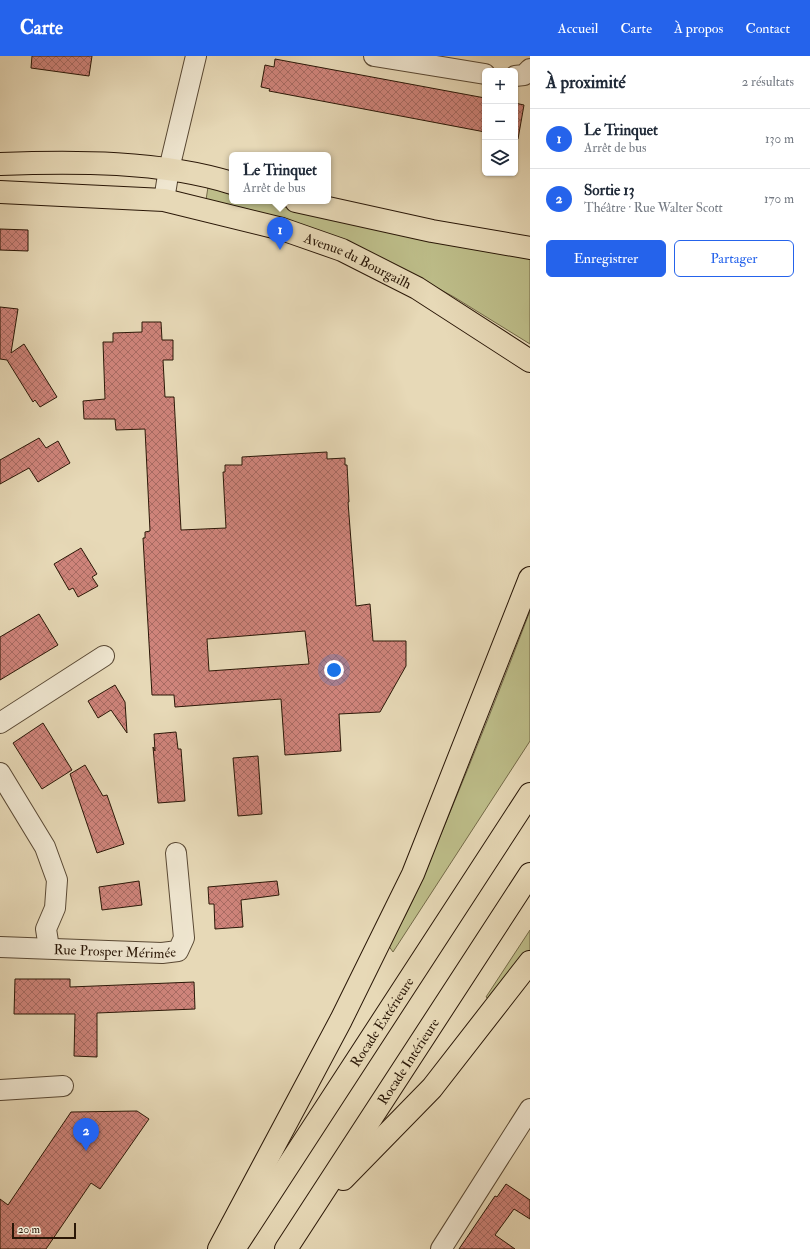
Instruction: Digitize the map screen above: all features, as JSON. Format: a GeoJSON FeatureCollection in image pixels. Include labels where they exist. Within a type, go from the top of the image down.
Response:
{"type":"FeatureCollection","features":[{"type":"Feature","properties":{"kind":"main road"},"geometry":{"type":"LineString","coordinates":[[0,164],[53,163],[169,169],[209,175],[229,182]]}},
{"type":"Feature","properties":{"kind":"main road","name":"Avenue du Bourgailh"},"geometry":{"type":"LineString","coordinates":[[0,192],[164,200],[282,229],[342,250],[417,288],[530,361]]}},
{"type":"Feature","properties":{"kind":"main road"},"geometry":{"type":"LineString","coordinates":[[310,204],[432,231],[530,248]]}},
{"type":"Feature","properties":{"kind":"main road"},"geometry":{"type":"LineString","coordinates":[[218,1249],[341,1020],[413,874],[530,578]]}},
{"type":"Feature","properties":{"kind":"main road","name":"Rocade Extérieure"},"geometry":{"type":"LineString","coordinates":[[234,1249],[530,794]]}},
{"type":"Feature","properties":{"kind":"main road","name":"Rocade Intérieure"},"geometry":{"type":"LineString","coordinates":[[286,1249],[530,874]]}},
{"type":"Feature","properties":{"kind":"main road"},"geometry":{"type":"LineString","coordinates":[[308,1216],[432,1088],[530,962]]}},
{"type":"Feature","properties":{"kind":"street"},"geometry":{"type":"LineString","coordinates":[[164,200],[169,169],[196,56]]}},
{"type":"Feature","properties":{"kind":"street"},"geometry":{"type":"LineString","coordinates":[[374,56],[482,74]]}},
{"type":"Feature","properties":{"kind":"street"},"geometry":{"type":"LineString","coordinates":[[518,76],[524,75],[530,69]]}},
{"type":"Feature","properties":{"kind":"street"},"geometry":{"type":"LineString","coordinates":[[0,723],[104,656]]}},
{"type":"Feature","properties":{"kind":"street"},"geometry":{"type":"LineString","coordinates":[[0,773],[45,847],[56,880],[55,908],[46,929],[49,948]]}},
{"type":"Feature","properties":{"kind":"street","name":"Rue Prosper Mérimée"},"geometry":{"type":"LineString","coordinates":[[0,947],[162,953],[178,951],[184,938],[176,853]]}},
{"type":"Feature","properties":{"kind":"street"},"geometry":{"type":"LineString","coordinates":[[0,1090],[63,1086]]}},
{"type":"Feature","properties":{"kind":"street"},"geometry":{"type":"LineString","coordinates":[[441,1249],[530,1109]]}},
{"type":"Feature","properties":{"kind":"green space"},"geometry":{"type":"Polygon","coordinates":[[[208,187],[229,192],[229,204],[274,204],[327,219],[530,258],[530,344],[454,297],[397,266],[206,200],[208,187]]]}},
{"type":"Feature","properties":{"kind":"green space"},"geometry":{"type":"Polygon","coordinates":[[[530,611],[530,741],[393,952],[388,945],[413,900],[510,664],[530,611]]]}},
{"type":"Feature","properties":{"kind":"green space"},"geometry":{"type":"Polygon","coordinates":[[[530,930],[530,951],[490,1000],[486,997],[530,930]]]}},
{"type":"Feature","properties":{"kind":"building"},"geometry":{"type":"Polygon","coordinates":[[[32,56],[92,56],[89,76],[31,68],[32,56]]]}},
{"type":"Feature","properties":{"kind":"building"},"geometry":{"type":"Polygon","coordinates":[[[275,59],[482,97],[482,131],[269,91],[270,89],[261,87],[265,65],[274,67],[275,59]]]}},
{"type":"Feature","properties":{"kind":"building"},"geometry":{"type":"Polygon","coordinates":[[[518,104],[524,105],[518,139],[518,104]]]}},
{"type":"Feature","properties":{"kind":"building"},"geometry":{"type":"Polygon","coordinates":[[[0,229],[28,230],[28,251],[0,250],[0,229]]]}},
{"type":"Feature","properties":{"kind":"building"},"geometry":{"type":"Polygon","coordinates":[[[0,307],[18,309],[11,353],[24,344],[57,397],[40,407],[35,400],[33,402],[7,360],[0,359],[0,307]]]}},
{"type":"Feature","properties":{"kind":"building"},"geometry":{"type":"Polygon","coordinates":[[[142,322],[161,322],[162,340],[173,340],[173,360],[163,360],[165,397],[174,397],[181,530],[226,528],[223,472],[225,472],[225,465],[242,465],[242,457],[327,452],[327,459],[345,458],[345,465],[347,465],[348,502],[356,606],[370,604],[373,641],[406,641],[406,666],[380,712],[339,714],[341,751],[285,755],[281,699],[175,707],[174,695],[152,695],[143,538],[145,538],[145,532],[150,531],[145,429],[116,430],[115,419],[84,419],[83,401],[105,399],[103,342],[113,342],[113,333],[142,332],[142,322]],[[305,631],[207,639],[209,671],[309,664],[305,631]]]}},
{"type":"Feature","properties":{"kind":"building"},"geometry":{"type":"Polygon","coordinates":[[[39,438],[46,448],[58,441],[70,463],[38,482],[29,468],[0,484],[0,460],[39,438]]]}},
{"type":"Feature","properties":{"kind":"building"},"geometry":{"type":"Polygon","coordinates":[[[81,548],[97,574],[92,577],[98,586],[78,597],[73,588],[69,590],[54,564],[81,548]]]}},
{"type":"Feature","properties":{"kind":"building"},"geometry":{"type":"Polygon","coordinates":[[[39,614],[58,645],[0,680],[0,637],[39,614]]]}},
{"type":"Feature","properties":{"kind":"building"},"geometry":{"type":"Polygon","coordinates":[[[115,685],[125,702],[127,733],[111,710],[98,718],[88,701],[115,685]]]}},
{"type":"Feature","properties":{"kind":"building"},"geometry":{"type":"Polygon","coordinates":[[[43,723],[72,770],[42,789],[13,743],[43,723]]]}},
{"type":"Feature","properties":{"kind":"building"},"geometry":{"type":"Polygon","coordinates":[[[176,732],[178,749],[181,749],[185,801],[158,803],[153,747],[155,751],[154,734],[176,732]]]}},
{"type":"Feature","properties":{"kind":"building"},"geometry":{"type":"Polygon","coordinates":[[[258,756],[262,814],[238,816],[233,758],[258,756]]]}},
{"type":"Feature","properties":{"kind":"building"},"geometry":{"type":"Polygon","coordinates":[[[85,765],[103,796],[107,795],[124,844],[97,853],[70,774],[85,765]]]}},
{"type":"Feature","properties":{"kind":"building"},"geometry":{"type":"Polygon","coordinates":[[[139,881],[142,905],[102,910],[99,887],[139,881]]]}},
{"type":"Feature","properties":{"kind":"building"},"geometry":{"type":"Polygon","coordinates":[[[277,881],[279,895],[241,900],[243,927],[215,929],[214,904],[209,904],[208,887],[277,881]]]}},
{"type":"Feature","properties":{"kind":"building"},"geometry":{"type":"Polygon","coordinates":[[[15,979],[70,979],[70,987],[194,982],[195,1009],[97,1013],[97,1057],[74,1056],[75,1014],[14,1014],[15,979]]]}},
{"type":"Feature","properties":{"kind":"building"},"geometry":{"type":"Polygon","coordinates":[[[137,1111],[149,1119],[100,1189],[91,1183],[46,1249],[0,1249],[0,1199],[8,1205],[71,1112],[137,1111]]]}},
{"type":"Feature","properties":{"kind":"building"},"geometry":{"type":"Polygon","coordinates":[[[506,1184],[530,1200],[530,1219],[514,1209],[495,1235],[515,1249],[459,1249],[495,1196],[497,1197],[506,1184]]]}},
{"type":"Feature","properties":{"kind":"place","name":"Le Trinquet"},"geometry":{"type":"Point","coordinates":[280,250]}},
{"type":"Feature","properties":{"kind":"place","name":"Sortie 13"},"geometry":{"type":"Point","coordinates":[86,1151]}}]}
